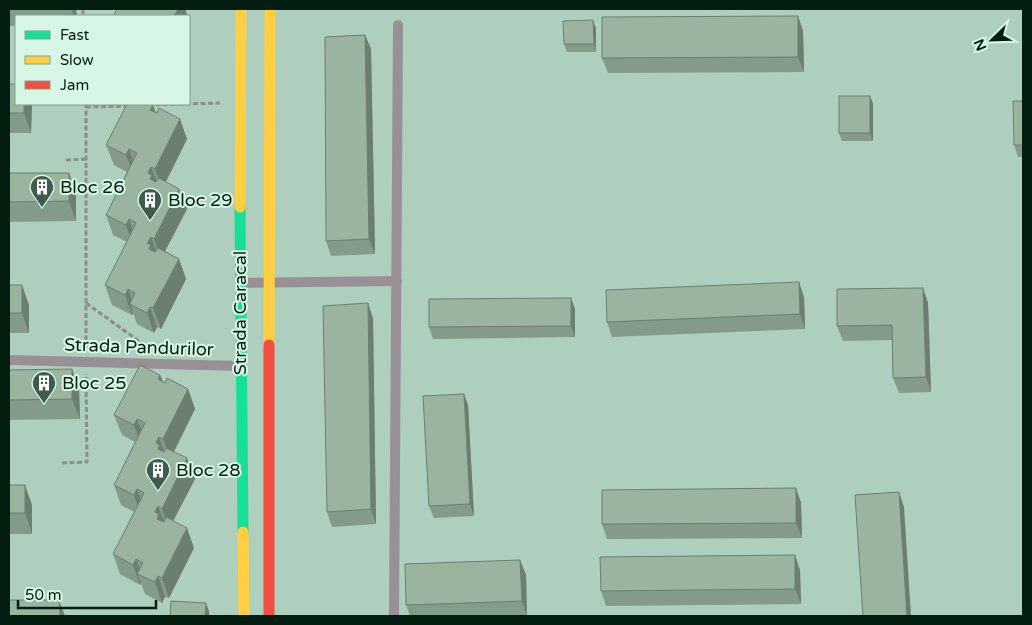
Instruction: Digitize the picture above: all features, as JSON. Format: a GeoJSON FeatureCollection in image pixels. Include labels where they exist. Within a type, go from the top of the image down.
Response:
{"type":"FeatureCollection","features":[{"type":"Feature","properties":{"kind":"main road","name":"Strada Caracal"},"geometry":{"type":"LineString","coordinates":[[241,9],[240,283],[255,366],[269,616]]}},
{"type":"Feature","properties":{"kind":"main road","name":"Strada Caracal"},"geometry":{"type":"LineString","coordinates":[[244,616],[255,366],[269,283],[270,9]]}},
{"type":"Feature","properties":{"kind":"lane"},"geometry":{"type":"LineString","coordinates":[[394,616],[398,25]]}},
{"type":"Feature","properties":{"kind":"lane"},"geometry":{"type":"LineString","coordinates":[[240,283],[397,281]]}},
{"type":"Feature","properties":{"kind":"lane","name":"Strada Pandurilor"},"geometry":{"type":"LineString","coordinates":[[9,360],[169,362],[255,366]]}},
{"type":"Feature","properties":{"kind":"path"},"geometry":{"type":"LineString","coordinates":[[190,104],[240,102]]}},
{"type":"Feature","properties":{"kind":"path"},"geometry":{"type":"LineString","coordinates":[[144,106],[168,105]]}},
{"type":"Feature","properties":{"kind":"path"},"geometry":{"type":"LineString","coordinates":[[62,463],[87,462],[86,106],[134,106]]}},
{"type":"Feature","properties":{"kind":"path"},"geometry":{"type":"LineString","coordinates":[[66,160],[86,159]]}},
{"type":"Feature","properties":{"kind":"path"},"geometry":{"type":"LineString","coordinates":[[86,303],[169,362]]}},
{"type":"Feature","properties":{"kind":"building"},"geometry":{"type":"Polygon","coordinates":[[[117,9],[178,9],[175,15],[114,15],[117,9]]]}},
{"type":"Feature","properties":{"kind":"building"},"geometry":{"type":"Polygon","coordinates":[[[798,16],[798,57],[602,58],[602,17],[798,16]]]}},
{"type":"Feature","properties":{"kind":"building"},"geometry":{"type":"Polygon","coordinates":[[[593,20],[594,44],[564,44],[563,21],[593,20]]]}},
{"type":"Feature","properties":{"kind":"building"},"geometry":{"type":"Polygon","coordinates":[[[365,35],[369,239],[326,241],[325,37],[365,35]]]}},
{"type":"Feature","properties":{"kind":"building"},"geometry":{"type":"Polygon","coordinates":[[[9,84],[15,84],[15,105],[24,105],[24,113],[9,113],[9,84]]]}},
{"type":"Feature","properties":{"kind":"building"},"geometry":{"type":"Polygon","coordinates":[[[839,96],[870,96],[870,133],[839,133],[839,96]]]}},
{"type":"Feature","properties":{"kind":"building"},"geometry":{"type":"Polygon","coordinates":[[[1013,101],[1023,101],[1023,145],[1014,145],[1013,101]]]}},
{"type":"Feature","properties":{"kind":"building","name":"Bloc 29"},"geometry":{"type":"Polygon","coordinates":[[[126,105],[153,105],[150,110],[157,113],[159,108],[180,119],[155,169],[151,167],[148,173],[152,175],[150,179],[156,182],[159,178],[179,189],[154,239],[151,237],[147,243],[151,245],[149,249],[155,252],[158,248],[179,259],[153,308],[150,307],[147,313],[130,304],[135,293],[128,289],[125,295],[105,285],[136,223],[129,219],[126,225],[106,215],[137,153],[129,149],[126,155],[106,145],[126,105]]]}},
{"type":"Feature","properties":{"kind":"building"},"geometry":{"type":"Polygon","coordinates":[[[9,173],[69,173],[69,201],[9,202],[9,173]]]}},
{"type":"Feature","properties":{"kind":"building"},"geometry":{"type":"Polygon","coordinates":[[[799,282],[800,314],[607,322],[606,290],[799,282]]]}},
{"type":"Feature","properties":{"kind":"building"},"geometry":{"type":"Polygon","coordinates":[[[9,285],[22,285],[22,313],[9,313],[9,285]]]}},
{"type":"Feature","properties":{"kind":"building"},"geometry":{"type":"Polygon","coordinates":[[[923,288],[926,377],[893,378],[892,325],[837,326],[837,289],[923,288]]]}},
{"type":"Feature","properties":{"kind":"building"},"geometry":{"type":"Polygon","coordinates":[[[571,298],[571,326],[429,327],[429,299],[571,298]]]}},
{"type":"Feature","properties":{"kind":"building"},"geometry":{"type":"Polygon","coordinates":[[[368,303],[371,509],[327,512],[323,306],[368,303]]]}},
{"type":"Feature","properties":{"kind":"building","name":"Bloc 28"},"geometry":{"type":"Polygon","coordinates":[[[140,365],[160,375],[158,379],[165,383],[167,378],[188,389],[163,439],[159,437],[156,443],[160,445],[158,449],[164,452],[166,448],[187,458],[162,509],[158,506],[155,512],[159,514],[157,519],[164,522],[166,517],[187,528],[162,578],[158,576],[155,582],[137,574],[143,563],[136,559],[133,565],[113,554],[144,493],[137,489],[134,495],[114,485],[145,423],[137,419],[134,425],[114,415],[140,365]]]}},
{"type":"Feature","properties":{"kind":"building"},"geometry":{"type":"Polygon","coordinates":[[[72,369],[72,399],[9,400],[9,370],[72,369]]]}},
{"type":"Feature","properties":{"kind":"building"},"geometry":{"type":"Polygon","coordinates":[[[464,394],[470,504],[429,506],[423,396],[464,394]]]}},
{"type":"Feature","properties":{"kind":"building"},"geometry":{"type":"Polygon","coordinates":[[[9,485],[25,485],[25,513],[9,513],[9,485]]]}},
{"type":"Feature","properties":{"kind":"building"},"geometry":{"type":"Polygon","coordinates":[[[796,488],[796,523],[602,524],[602,490],[796,488]]]}},
{"type":"Feature","properties":{"kind":"building"},"geometry":{"type":"Polygon","coordinates":[[[899,492],[907,616],[863,616],[855,495],[899,492]]]}},
{"type":"Feature","properties":{"kind":"building"},"geometry":{"type":"Polygon","coordinates":[[[795,555],[795,589],[601,591],[600,557],[795,555]]]}},
{"type":"Feature","properties":{"kind":"building"},"geometry":{"type":"Polygon","coordinates":[[[520,560],[522,601],[406,605],[405,564],[520,560]]]}},
{"type":"Feature","properties":{"kind":"building"},"geometry":{"type":"Polygon","coordinates":[[[9,600],[59,600],[60,616],[9,616],[9,600]]]}},
{"type":"Feature","properties":{"kind":"building"},"geometry":{"type":"Polygon","coordinates":[[[171,601],[206,603],[205,616],[170,616],[171,601]]]}},
{"type":"Feature","properties":{"kind":"traffic: fast"},"geometry":{"type":"LineString","coordinates":[[240,207],[243,532]]}},
{"type":"Feature","properties":{"kind":"traffic: slow"},"geometry":{"type":"LineString","coordinates":[[240,207],[241,9]]}},
{"type":"Feature","properties":{"kind":"traffic: slow"},"geometry":{"type":"LineString","coordinates":[[269,345],[270,9]]}},
{"type":"Feature","properties":{"kind":"traffic: slow"},"geometry":{"type":"LineString","coordinates":[[243,532],[244,616]]}},
{"type":"Feature","properties":{"kind":"traffic: jam"},"geometry":{"type":"LineString","coordinates":[[269,345],[269,616]]}},
{"type":"Feature","properties":{"kind":"place","name":"Bloc 26"},"geometry":{"type":"Point","coordinates":[42,208]}},
{"type":"Feature","properties":{"kind":"place","name":"Bloc 29"},"geometry":{"type":"Point","coordinates":[150,221]}},
{"type":"Feature","properties":{"kind":"place","name":"Bloc 25"},"geometry":{"type":"Point","coordinates":[44,404]}},
{"type":"Feature","properties":{"kind":"place","name":"Bloc 28"},"geometry":{"type":"Point","coordinates":[158,491]}}]}
